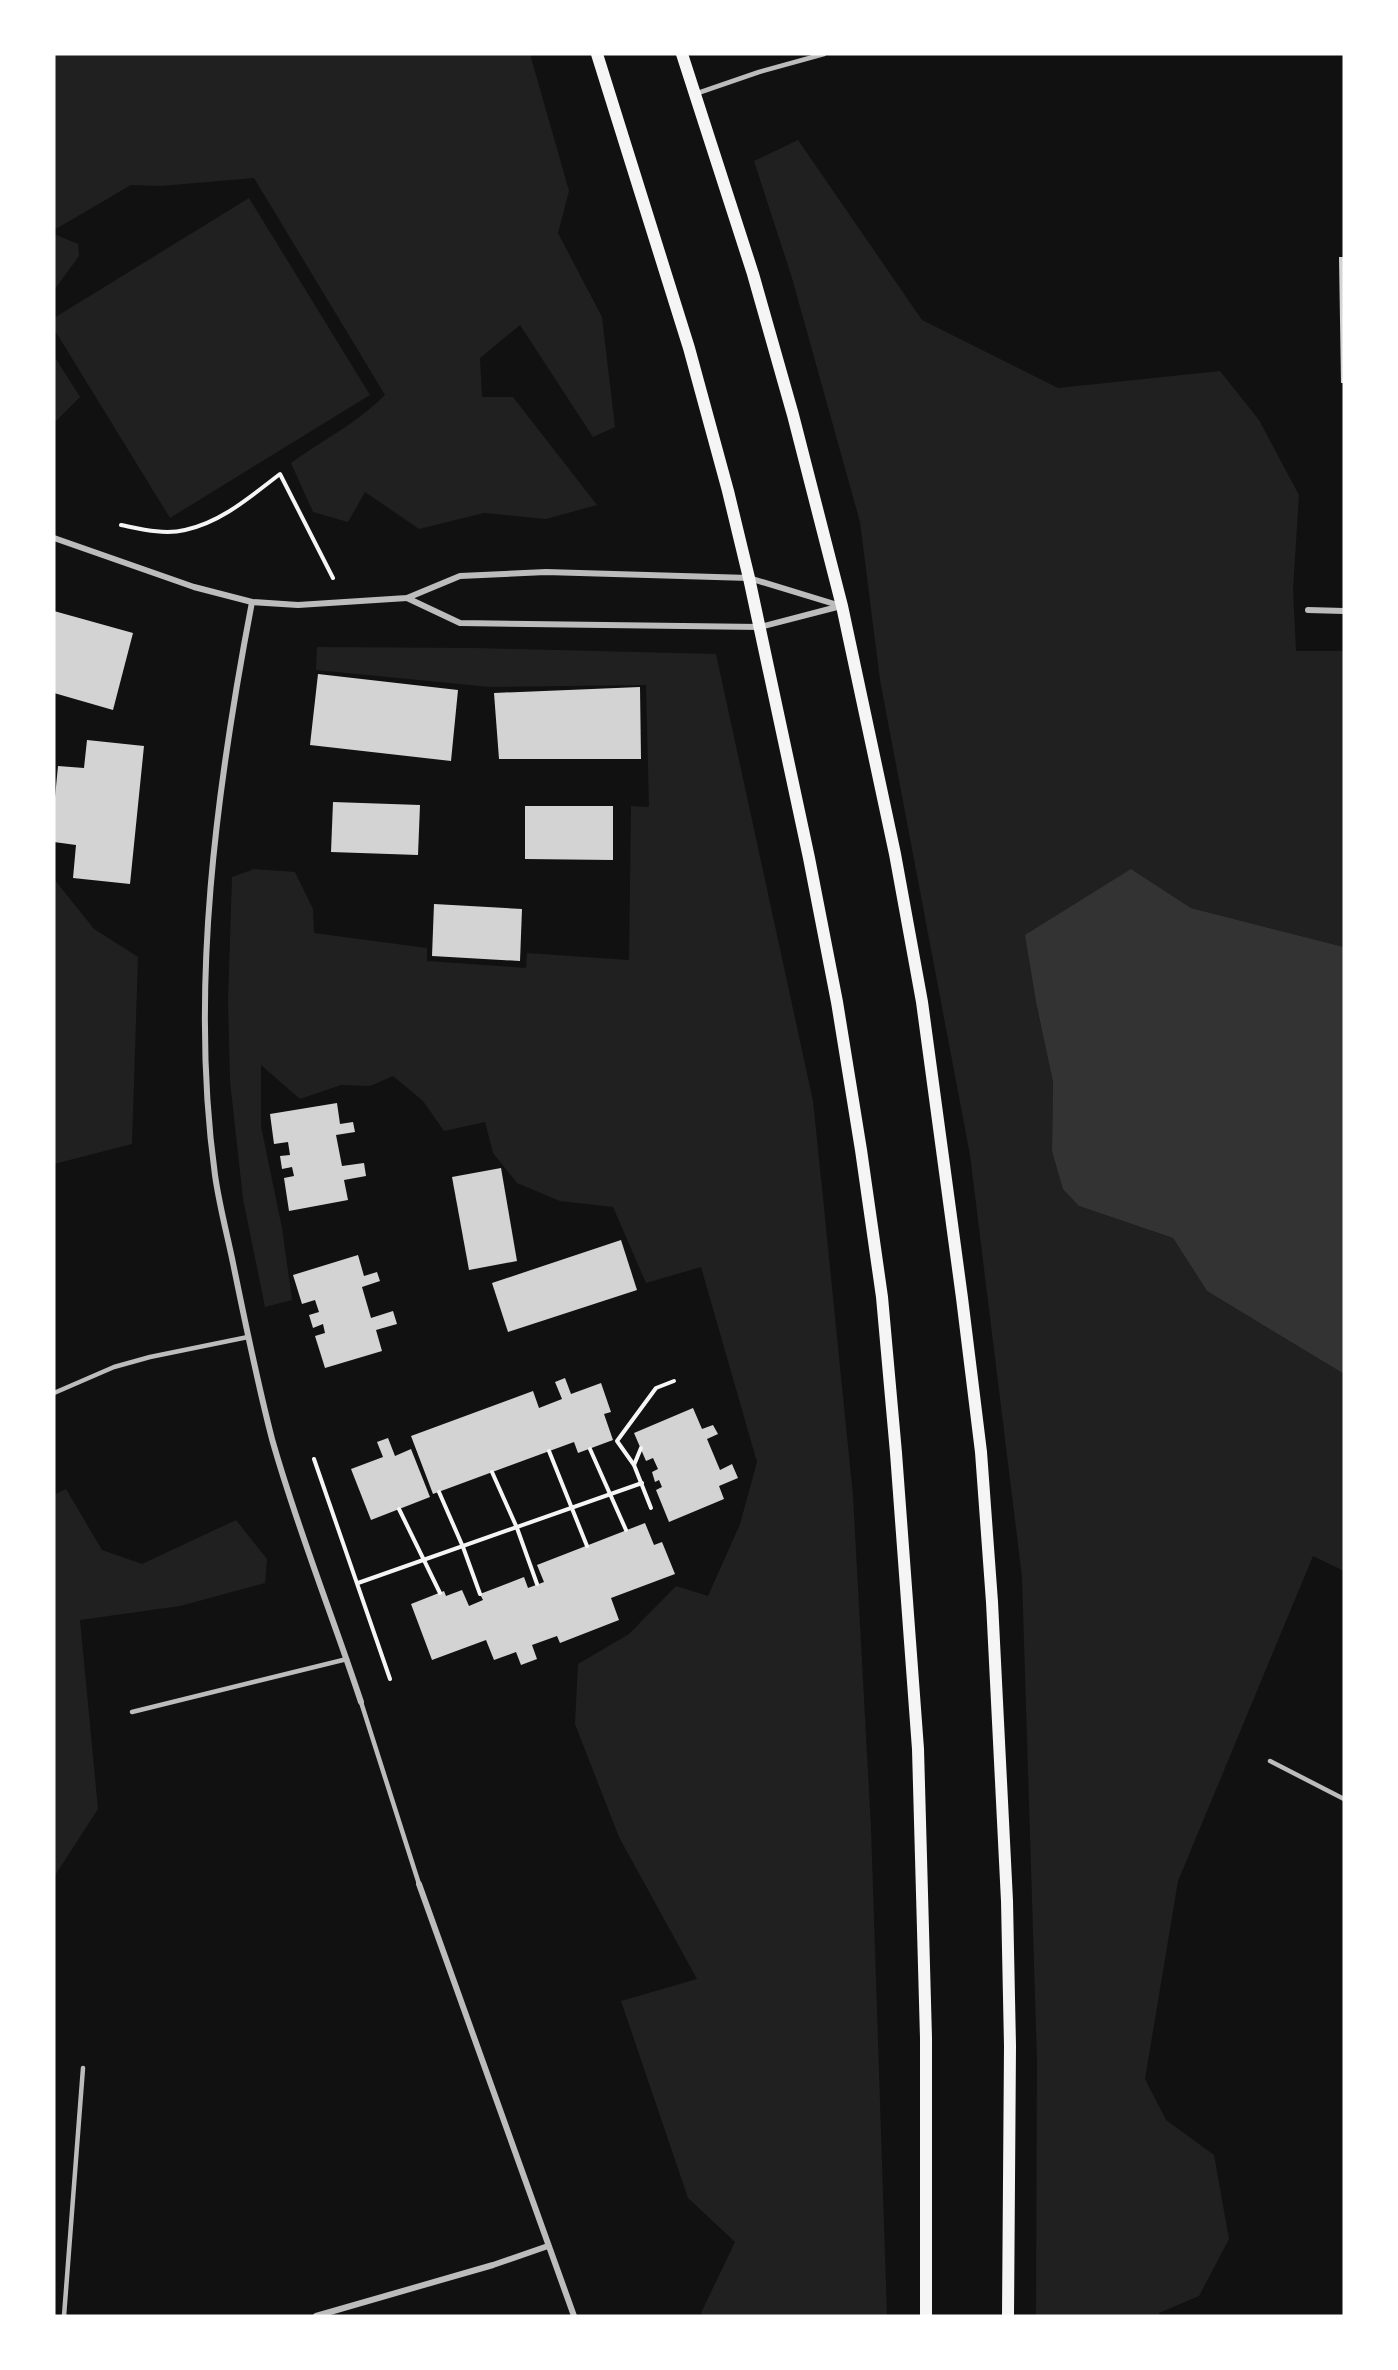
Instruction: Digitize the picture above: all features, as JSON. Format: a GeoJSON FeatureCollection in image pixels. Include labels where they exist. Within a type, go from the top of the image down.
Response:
{"type":"FeatureCollection","features":[{"type":"Feature","properties":{"kind":"main road"},"geometry":{"type":"LineString","coordinates":[[597,54],[688,348],[728,490],[749,578],[809,858],[837,1002],[882,1297],[903,1531],[918,1749],[926,2038],[926,2316]]}},
{"type":"Feature","properties":{"kind":"main road"},"geometry":{"type":"LineString","coordinates":[[682,54],[753,274],[793,415],[842,606],[893,843],[922,1002],[960,1275],[981,1452],[992,1602],[1007,1901],[1010,2046],[1008,2316]]}},
{"type":"Feature","properties":{"kind":"street"},"geometry":{"type":"LineString","coordinates":[[54,538],[194,587],[252,602],[309,604],[406,598],[460,576],[546,572],[749,578],[842,606]]}},
{"type":"Feature","properties":{"kind":"street"},"geometry":{"type":"LineString","coordinates":[[406,598],[460,623],[760,627],[842,606]]}},
{"type":"Feature","properties":{"kind":"street"},"geometry":{"type":"LineString","coordinates":[[252,602],[238,676],[213,864],[206,1012],[207,1097],[215,1176],[248,1336],[273,1440],[361,1702]]}},
{"type":"Feature","properties":{"kind":"street"},"geometry":{"type":"LineString","coordinates":[[1308,610],[1344,611]]}},
{"type":"Feature","properties":{"kind":"street"},"geometry":{"type":"LineString","coordinates":[[419,1884],[574,2316]]}},
{"type":"Feature","properties":{"kind":"street"},"geometry":{"type":"LineString","coordinates":[[316,2316],[493,2265],[548,2246]]}},
{"type":"Feature","properties":{"kind":"lane"},"geometry":{"type":"LineString","coordinates":[[695,94],[759,72],[824,54]]}},
{"type":"Feature","properties":{"kind":"lane"},"geometry":{"type":"LineString","coordinates":[[54,1393],[114,1367],[248,1336]]}},
{"type":"Feature","properties":{"kind":"lane"},"geometry":{"type":"LineString","coordinates":[[132,1712],[347,1659]]}},
{"type":"Feature","properties":{"kind":"lane"},"geometry":{"type":"LineString","coordinates":[[361,1702],[419,1884]]}},
{"type":"Feature","properties":{"kind":"lane"},"geometry":{"type":"LineString","coordinates":[[1270,1761],[1344,1800]]}},
{"type":"Feature","properties":{"kind":"lane"},"geometry":{"type":"LineString","coordinates":[[64,2316],[83,2068]]}},
{"type":"Feature","properties":{"kind":"path"},"geometry":{"type":"LineString","coordinates":[[121,525],[153,531],[184,530],[215,519],[246,500],[280,474],[334,581]]}},
{"type":"Feature","properties":{"kind":"path"},"geometry":{"type":"LineString","coordinates":[[651,1508],[634,1465],[617,1441],[656,1388],[674,1381]]}},
{"type":"Feature","properties":{"kind":"path"},"geometry":{"type":"LineString","coordinates":[[634,1465],[641,1448]]}},
{"type":"Feature","properties":{"kind":"path"},"geometry":{"type":"LineString","coordinates":[[590,1449],[612,1494],[626,1530]]}},
{"type":"Feature","properties":{"kind":"path"},"geometry":{"type":"LineString","coordinates":[[549,1451],[587,1546]]}},
{"type":"Feature","properties":{"kind":"path"},"geometry":{"type":"LineString","coordinates":[[314,1459],[390,1679]]}},
{"type":"Feature","properties":{"kind":"path"},"geometry":{"type":"LineString","coordinates":[[492,1472],[517,1528],[537,1584]]}},
{"type":"Feature","properties":{"kind":"path"},"geometry":{"type":"LineString","coordinates":[[358,1583],[642,1483]]}},
{"type":"Feature","properties":{"kind":"path"},"geometry":{"type":"LineString","coordinates":[[439,1492],[480,1594]]}},
{"type":"Feature","properties":{"kind":"path"},"geometry":{"type":"LineString","coordinates":[[399,1509],[440,1593]]}},
{"type":"Feature","properties":{"kind":"shaded area"},"geometry":{"type":"Polygon","coordinates":[[[54,54],[530,54],[569,191],[558,233],[602,317],[615,427],[593,437],[520,325],[480,358],[482,397],[513,397],[597,505],[546,519],[484,513],[419,529],[365,492],[348,522],[313,512],[291,463],[351,423],[385,395],[254,178],[161,186],[131,185],[54,230],[54,54]]]}},
{"type":"Feature","properties":{"kind":"shaded area"},"geometry":{"type":"Polygon","coordinates":[[[798,140],[922,320],[1058,388],[1220,371],[1259,420],[1299,495],[1293,589],[1296,651],[1344,651],[1344,947],[1191,908],[1131,869],[1037,1007],[1053,1082],[1052,1151],[1079,1206],[1173,1238],[1207,1291],[1344,1374],[1344,1571],[1313,1556],[1178,1881],[1145,2079],[1166,2120],[1214,2155],[1229,2239],[1199,2296],[1159,2313],[1160,2316],[1036,2316],[1037,2060],[1022,1577],[970,1155],[880,680],[860,522],[792,278],[754,161],[798,140]]]}},
{"type":"Feature","properties":{"kind":"shaded area"},"geometry":{"type":"Polygon","coordinates":[[[249,198],[370,395],[170,518],[54,329],[54,318],[249,198]]]}},
{"type":"Feature","properties":{"kind":"shaded area"},"geometry":{"type":"Polygon","coordinates":[[[54,234],[78,244],[79,256],[54,290],[54,234]]]}},
{"type":"Feature","properties":{"kind":"shaded area"},"geometry":{"type":"Polygon","coordinates":[[[54,356],[80,397],[54,423],[54,356]]]}},
{"type":"Feature","properties":{"kind":"shaded area"},"geometry":{"type":"Polygon","coordinates":[[[317,647],[716,654],[813,1101],[822,1188],[853,1496],[871,1828],[887,2316],[702,2316],[701,2313],[735,2242],[688,2198],[621,2001],[697,1979],[619,1837],[575,1724],[578,1664],[629,1634],[676,1586],[708,1596],[740,1524],[757,1462],[701,1267],[646,1283],[613,1207],[560,1201],[517,1183],[493,1153],[485,1122],[444,1131],[423,1101],[393,1076],[370,1086],[341,1085],[300,1099],[261,1065],[261,1126],[282,1228],[292,1300],[265,1307],[243,1199],[230,1081],[228,1001],[232,877],[254,869],[295,872],[313,909],[314,933],[427,948],[427,961],[526,968],[527,953],[629,960],[631,806],[649,807],[646,685],[490,687],[316,670],[317,647]]]}},
{"type":"Feature","properties":{"kind":"shaded area"},"geometry":{"type":"Polygon","coordinates":[[[1131,869],[1191,908],[1344,947],[1344,1374],[1207,1291],[1173,1238],[1079,1206],[1063,1189],[1052,1151],[1053,1082],[1025,935],[1131,869]]]}},
{"type":"Feature","properties":{"kind":"shaded area"},"geometry":{"type":"Polygon","coordinates":[[[54,879],[94,929],[138,957],[132,1144],[54,1164],[54,879]]]}},
{"type":"Feature","properties":{"kind":"shaded area"},"geometry":{"type":"Polygon","coordinates":[[[66,1489],[102,1550],[142,1564],[236,1520],[267,1559],[265,1583],[180,1606],[80,1620],[98,1809],[54,1877],[54,1495],[66,1489]]]}},
{"type":"Feature","properties":{"kind":"building"},"geometry":{"type":"Polygon","coordinates":[[[1339,257],[1344,257],[1344,383],[1341,383],[1339,257]]]}},
{"type":"Feature","properties":{"kind":"building"},"geometry":{"type":"Polygon","coordinates":[[[54,611],[133,633],[113,710],[54,693],[54,611]]]}},
{"type":"Feature","properties":{"kind":"building"},"geometry":{"type":"Polygon","coordinates":[[[318,674],[458,690],[451,761],[310,745],[318,674]]]}},
{"type":"Feature","properties":{"kind":"building"},"geometry":{"type":"Polygon","coordinates":[[[640,687],[641,759],[499,759],[494,693],[640,687]]]}},
{"type":"Feature","properties":{"kind":"building"},"geometry":{"type":"Polygon","coordinates":[[[87,740],[144,746],[130,884],[73,878],[76,845],[54,842],[58,766],[84,768],[87,740]]]}},
{"type":"Feature","properties":{"kind":"building"},"geometry":{"type":"Polygon","coordinates":[[[333,802],[420,805],[418,855],[331,852],[333,802]]]}},
{"type":"Feature","properties":{"kind":"building"},"geometry":{"type":"Polygon","coordinates":[[[525,806],[613,806],[613,860],[525,859],[525,806]]]}},
{"type":"Feature","properties":{"kind":"building"},"geometry":{"type":"Polygon","coordinates":[[[434,904],[522,909],[520,961],[432,956],[434,904]]]}},
{"type":"Feature","properties":{"kind":"building"},"geometry":{"type":"Polygon","coordinates":[[[337,1103],[340,1124],[353,1122],[355,1132],[336,1135],[342,1166],[364,1163],[366,1176],[344,1180],[348,1200],[289,1211],[284,1178],[294,1176],[292,1167],[282,1169],[280,1156],[290,1155],[288,1142],[274,1144],[270,1114],[337,1103]]]}},
{"type":"Feature","properties":{"kind":"building"},"geometry":{"type":"Polygon","coordinates":[[[501,1168],[517,1261],[469,1270],[452,1177],[501,1168]]]}},
{"type":"Feature","properties":{"kind":"building"},"geometry":{"type":"Polygon","coordinates":[[[621,1240],[637,1290],[508,1332],[492,1283],[621,1240]]]}},
{"type":"Feature","properties":{"kind":"building"},"geometry":{"type":"Polygon","coordinates":[[[358,1255],[364,1276],[377,1272],[380,1281],[362,1287],[371,1318],[393,1311],[397,1324],[376,1330],[382,1351],[325,1368],[315,1336],[325,1333],[323,1324],[313,1328],[309,1315],[319,1312],[315,1300],[302,1304],[293,1275],[358,1255]]]}},
{"type":"Feature","properties":{"kind":"building"},"geometry":{"type":"Polygon","coordinates":[[[565,1378],[571,1394],[601,1383],[611,1412],[604,1414],[613,1440],[578,1453],[574,1442],[433,1494],[411,1436],[533,1391],[539,1408],[562,1399],[555,1382],[565,1378]]]}},
{"type":"Feature","properties":{"kind":"building"},"geometry":{"type":"Polygon","coordinates":[[[693,1408],[702,1429],[713,1425],[718,1434],[707,1439],[720,1470],[732,1464],[738,1478],[719,1486],[724,1499],[669,1522],[656,1490],[662,1487],[659,1480],[655,1482],[652,1472],[658,1469],[653,1458],[646,1461],[634,1433],[693,1408]]]}},
{"type":"Feature","properties":{"kind":"building"},"geometry":{"type":"Polygon","coordinates":[[[388,1438],[395,1456],[411,1449],[430,1497],[371,1520],[351,1469],[383,1457],[377,1442],[388,1438]]]}},
{"type":"Feature","properties":{"kind":"building"},"geometry":{"type":"Polygon","coordinates":[[[645,1523],[654,1545],[662,1542],[675,1574],[611,1598],[619,1620],[560,1643],[557,1636],[532,1645],[537,1659],[521,1665],[516,1652],[494,1660],[486,1640],[432,1660],[411,1604],[444,1591],[446,1596],[462,1590],[469,1606],[483,1600],[480,1594],[524,1577],[528,1588],[544,1582],[537,1565],[645,1523]]]}}]}
